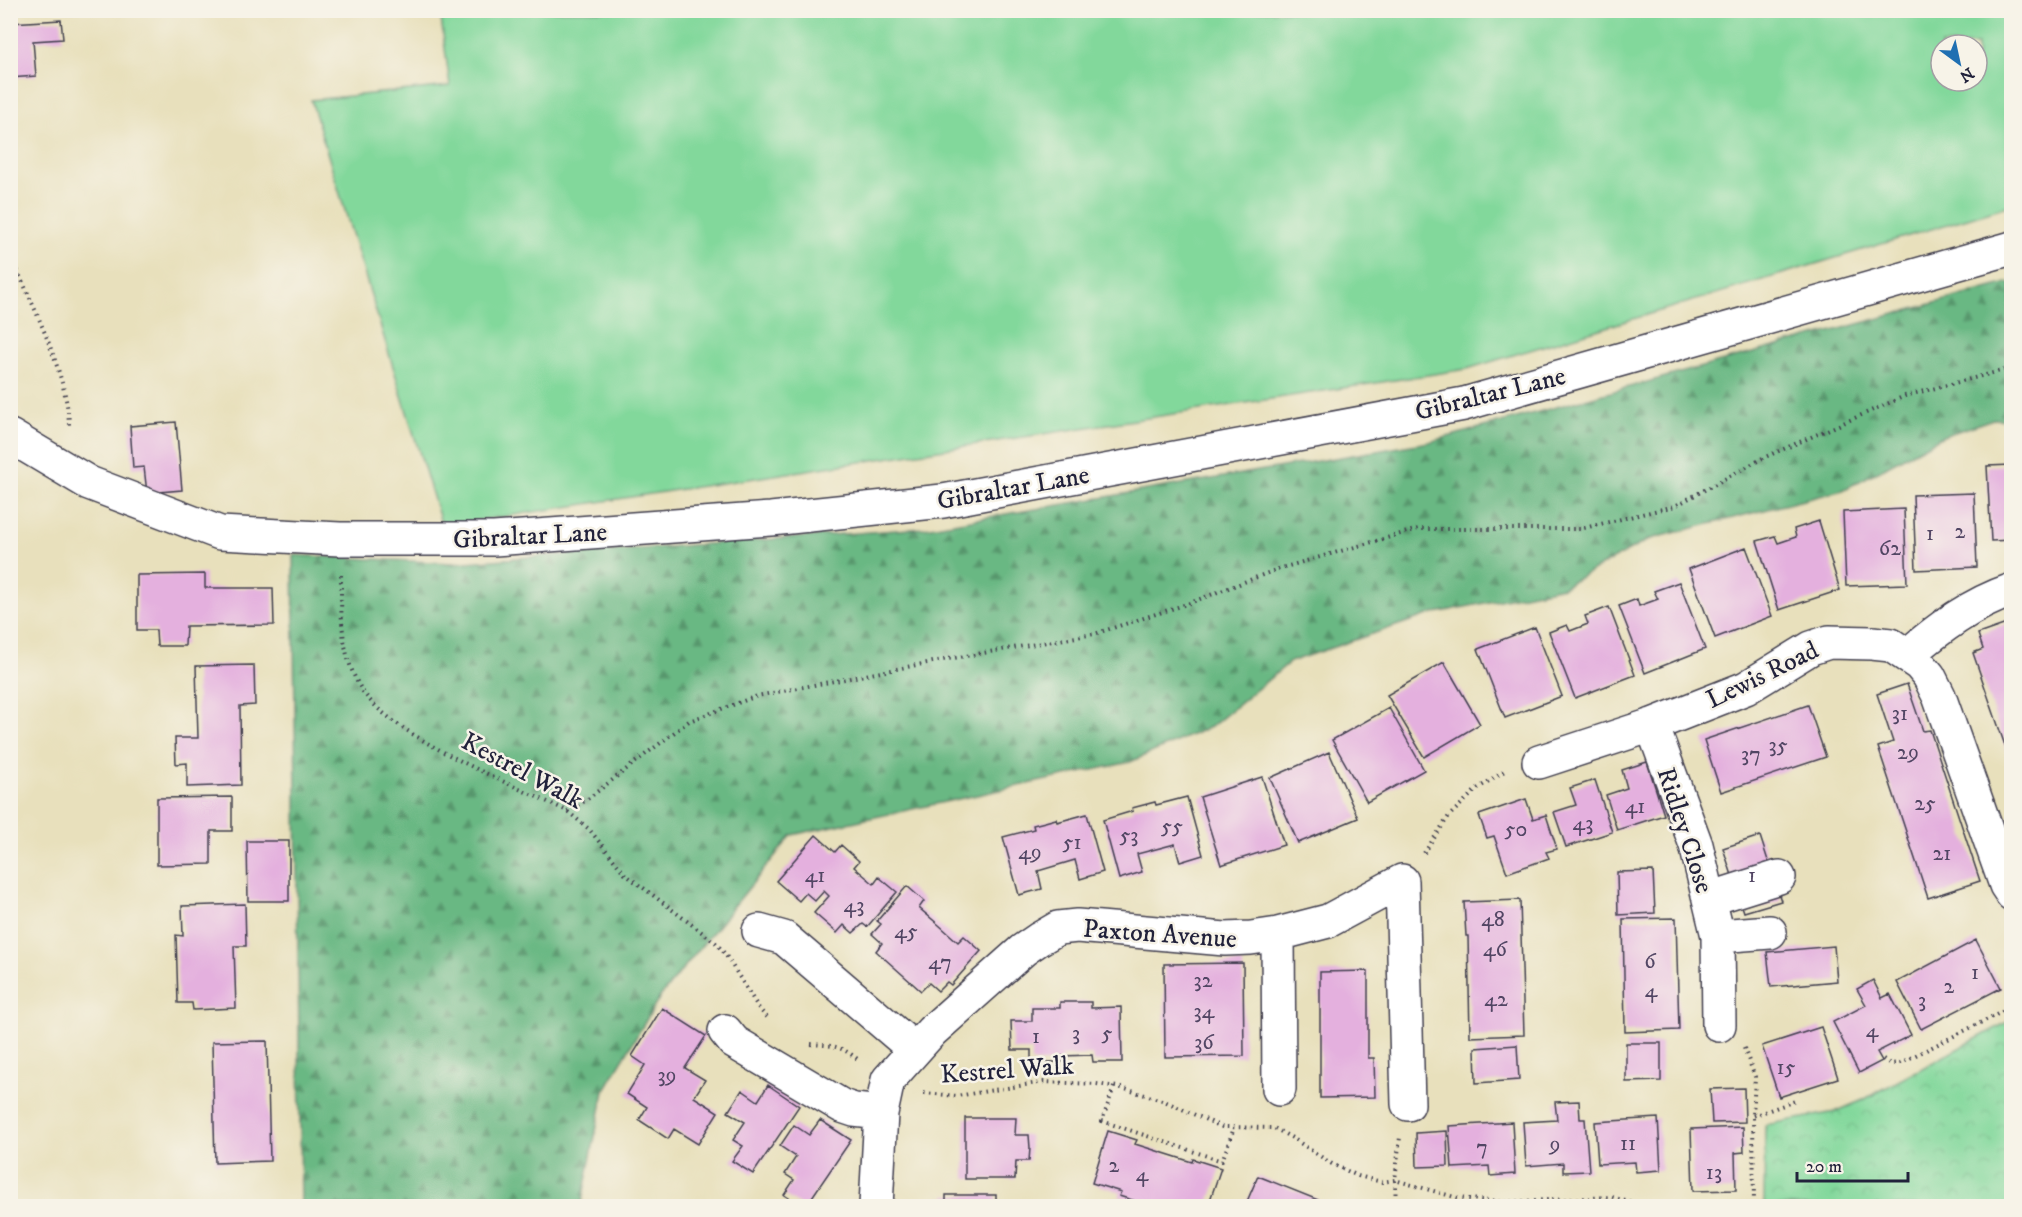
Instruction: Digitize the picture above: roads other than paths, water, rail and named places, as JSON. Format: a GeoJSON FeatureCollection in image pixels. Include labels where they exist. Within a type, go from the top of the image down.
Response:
{"type":"FeatureCollection","features":[{"type":"Feature","properties":{"kind":"street","name":"Gibraltar Lane"},"geometry":{"type":"LineString","coordinates":[[10,436],[89,483],[220,533],[340,539],[494,539],[771,519],[943,501],[1464,404],[2012,248]]}},
{"type":"Feature","properties":{"kind":"street"},"geometry":{"type":"LineString","coordinates":[[1908,655],[1971,607],[2012,590]]}},
{"type":"Feature","properties":{"kind":"street","name":"Lewis Road"},"geometry":{"type":"LineString","coordinates":[[1539,762],[1652,725],[1746,688],[1811,648],[1829,642],[1891,645],[1919,664],[1929,676],[1939,696],[2006,885],[2012,894]]}},
{"type":"Feature","properties":{"kind":"street","name":"Ridley Close"},"geometry":{"type":"LineString","coordinates":[[1652,725],[1696,845],[1718,936],[1719,1025]]}},
{"type":"Feature","properties":{"kind":"street"},"geometry":{"type":"LineString","coordinates":[[1709,899],[1779,877]]}},
{"type":"Feature","properties":{"kind":"street","name":"Paxton Avenue"},"geometry":{"type":"LineString","coordinates":[[876,1206],[881,1113],[888,1080],[914,1049],[978,989],[1023,950],[1058,928],[1077,926],[1225,939],[1278,934],[1328,921],[1402,881],[1408,1104]]}},
{"type":"Feature","properties":{"kind":"street"},"geometry":{"type":"LineString","coordinates":[[759,931],[784,938],[914,1049]]}},
{"type":"Feature","properties":{"kind":"street"},"geometry":{"type":"LineString","coordinates":[[1718,936],[1770,932]]}},
{"type":"Feature","properties":{"kind":"street"},"geometry":{"type":"LineString","coordinates":[[1278,934],[1279,1089]]}},
{"type":"Feature","properties":{"kind":"street"},"geometry":{"type":"LineString","coordinates":[[725,1031],[735,1042],[842,1106],[854,1110],[881,1113]]}}]}
